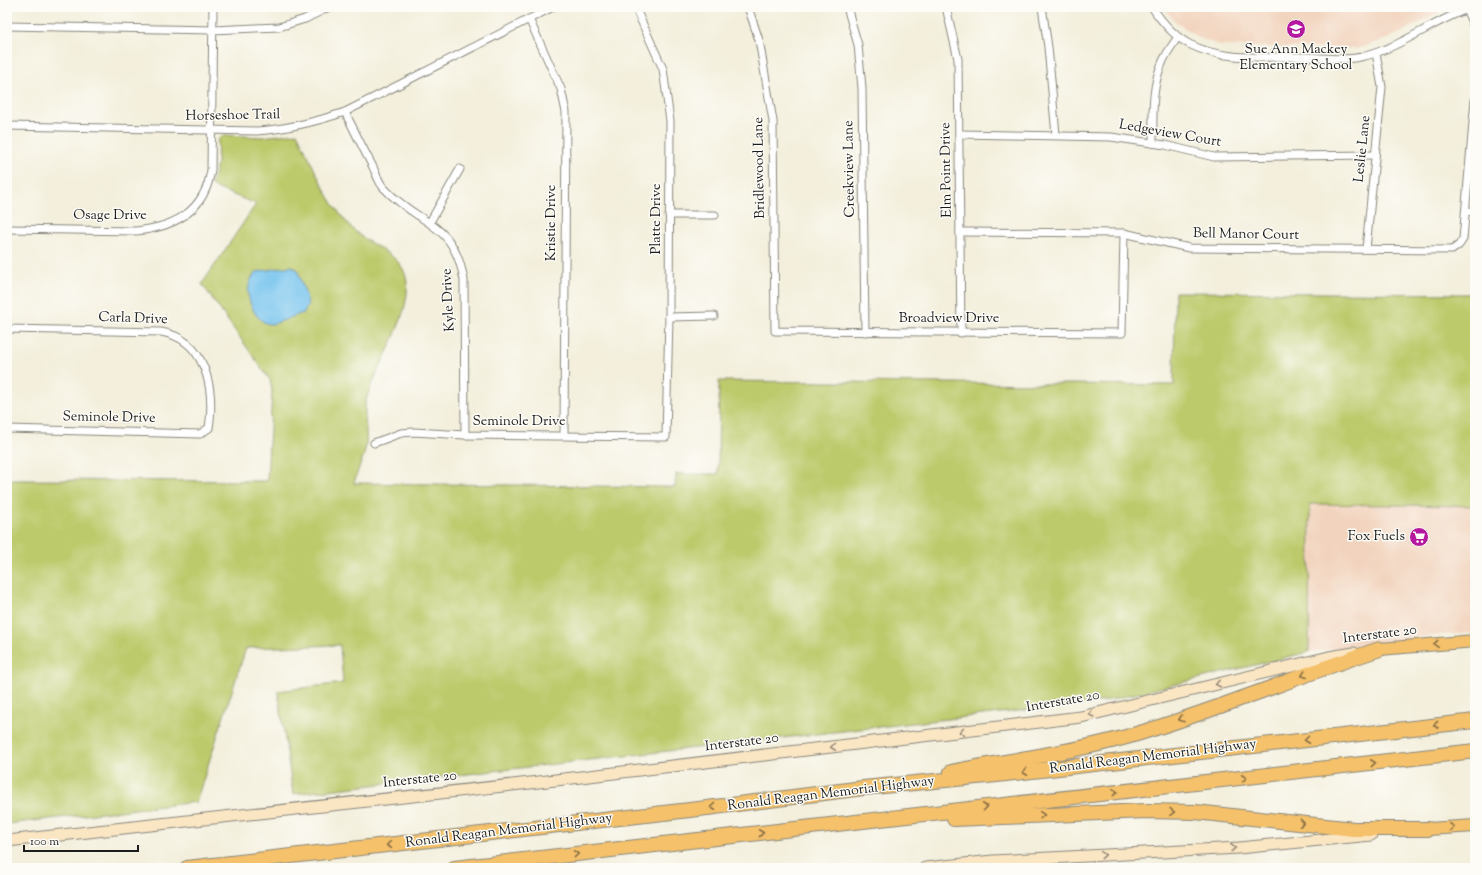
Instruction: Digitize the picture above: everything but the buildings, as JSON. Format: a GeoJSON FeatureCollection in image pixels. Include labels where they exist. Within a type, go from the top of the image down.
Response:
{"type":"FeatureCollection","features":[{"type":"Feature","properties":{"kind":"highway"},"geometry":{"type":"LineString","coordinates":[[863,788],[1095,746],[1148,730],[1380,649]]}},
{"type":"Feature","properties":{"kind":"highway","name":"Ronald Reagan Memorial Highway"},"geometry":{"type":"LineString","coordinates":[[187,868],[670,813],[863,788],[997,775],[1475,720]]}},
{"type":"Feature","properties":{"kind":"highway"},"geometry":{"type":"LineString","coordinates":[[454,868],[1475,751]]}},
{"type":"Feature","properties":{"kind":"highway"},"geometry":{"type":"LineString","coordinates":[[836,825],[1146,811],[1195,812],[1354,829],[1428,829]]}},
{"type":"Feature","properties":{"kind":"main road","name":"Interstate 20"},"geometry":{"type":"LineString","coordinates":[[7,841],[547,781],[1074,718],[1329,657],[1380,649],[1475,641]]}},
{"type":"Feature","properties":{"kind":"main road"},"geometry":{"type":"LineString","coordinates":[[925,868],[993,861],[1239,848],[1428,829],[1475,826]]}},
{"type":"Feature","properties":{"kind":"street","name":"Osage Drive"},"geometry":{"type":"LineString","coordinates":[[7,229],[152,229],[179,219],[201,201],[209,182],[212,131],[213,7]]}},
{"type":"Feature","properties":{"kind":"street"},"geometry":{"type":"LineString","coordinates":[[7,26],[213,30],[279,27],[305,19],[329,7]]}},
{"type":"Feature","properties":{"kind":"street","name":"Horseshoe Trail"},"geometry":{"type":"LineString","coordinates":[[7,126],[257,131],[281,129],[316,122],[345,112],[553,7]]}},
{"type":"Feature","properties":{"kind":"street","name":"Platte Drive"},"geometry":{"type":"LineString","coordinates":[[635,7],[663,69],[668,97],[670,121],[669,317],[666,437]]}},
{"type":"Feature","properties":{"kind":"street","name":"Bridlewood Lane"},"geometry":{"type":"LineString","coordinates":[[748,7],[759,40],[773,121],[775,331]]}},
{"type":"Feature","properties":{"kind":"street","name":"Creekview Lane"},"geometry":{"type":"LineString","coordinates":[[847,7],[858,45],[862,88],[865,332]]}},
{"type":"Feature","properties":{"kind":"street","name":"Elm Point Drive"},"geometry":{"type":"LineString","coordinates":[[946,7],[958,59],[961,333]]}},
{"type":"Feature","properties":{"kind":"street"},"geometry":{"type":"LineString","coordinates":[[1042,7],[1048,47],[1056,135]]}},
{"type":"Feature","properties":{"kind":"street"},"geometry":{"type":"LineString","coordinates":[[1152,7],[1163,23],[1178,37],[1190,45],[1211,52],[1233,56],[1342,58],[1365,56],[1376,53],[1454,13],[1470,8],[1475,29]]}},
{"type":"Feature","properties":{"kind":"street","name":"Kristie Drive"},"geometry":{"type":"LineString","coordinates":[[529,19],[561,89],[566,112],[564,435]]}},
{"type":"Feature","properties":{"kind":"street"},"geometry":{"type":"LineString","coordinates":[[1153,143],[1154,105],[1157,81],[1163,61],[1178,37]]}},
{"type":"Feature","properties":{"kind":"street","name":"Leslie Lane"},"geometry":{"type":"LineString","coordinates":[[1366,249],[1382,87],[1376,53]]}},
{"type":"Feature","properties":{"kind":"street"},"geometry":{"type":"LineString","coordinates":[[1475,100],[1471,198],[1467,211],[1475,212]]}},
{"type":"Feature","properties":{"kind":"street","name":"Kyle Drive"},"geometry":{"type":"LineString","coordinates":[[345,112],[383,187],[404,206],[443,232],[454,247],[461,262],[464,280],[465,435]]}},
{"type":"Feature","properties":{"kind":"street","name":"Ledgeview Court"},"geometry":{"type":"LineString","coordinates":[[959,134],[1111,137],[1153,143],[1214,157],[1376,155]]}},
{"type":"Feature","properties":{"kind":"street"},"geometry":{"type":"LineString","coordinates":[[430,222],[460,169]]}},
{"type":"Feature","properties":{"kind":"street","name":"Bell Manor Court"},"geometry":{"type":"LineString","coordinates":[[960,232],[1124,233],[1189,248],[1452,250],[1459,245],[1463,239],[1467,211]]}},
{"type":"Feature","properties":{"kind":"street"},"geometry":{"type":"LineString","coordinates":[[669,215],[715,215]]}},
{"type":"Feature","properties":{"kind":"street","name":"Broadview Drive"},"geometry":{"type":"LineString","coordinates":[[775,331],[1122,333],[1124,233]]}},
{"type":"Feature","properties":{"kind":"street"},"geometry":{"type":"LineString","coordinates":[[669,317],[714,316]]}},
{"type":"Feature","properties":{"kind":"street","name":"Carla Drive"},"geometry":{"type":"LineString","coordinates":[[7,329],[161,332],[174,334],[182,338],[192,347],[203,366],[209,383],[211,415],[209,428]]}},
{"type":"Feature","properties":{"kind":"street","name":"Seminole Drive"},"geometry":{"type":"LineString","coordinates":[[7,429],[200,434],[209,428]]}},
{"type":"Feature","properties":{"kind":"street","name":"Seminole Drive"},"geometry":{"type":"LineString","coordinates":[[374,443],[401,433],[666,437]]}},
{"type":"Feature","properties":{"kind":"shaded area","name":"Sue Ann Mackey Elementary School"},"geometry":{"type":"Polygon","coordinates":[[[1162,7],[1450,7],[1390,38],[1356,49],[1221,46],[1197,37],[1175,21],[1162,7]]]}},
{"type":"Feature","properties":{"kind":"shaded area"},"geometry":{"type":"Polygon","coordinates":[[[1310,504],[1475,506],[1475,633],[1441,635],[1309,652],[1310,504]]]}},
{"type":"Feature","properties":{"kind":"green space"},"geometry":{"type":"Polygon","coordinates":[[[297,133],[322,185],[337,210],[346,222],[361,237],[388,253],[399,263],[403,269],[407,283],[406,298],[402,316],[396,333],[367,397],[365,409],[366,446],[354,483],[675,487],[676,474],[718,474],[719,381],[1174,385],[1175,292],[1475,294],[1475,506],[1310,504],[1309,652],[1105,701],[293,794],[278,691],[343,683],[340,645],[246,648],[196,802],[7,824],[7,480],[267,481],[272,391],[270,380],[202,284],[256,204],[211,186],[217,164],[218,140],[223,135],[262,137],[297,133]]]}},
{"type":"Feature","properties":{"kind":"water"},"geometry":{"type":"Polygon","coordinates":[[[291,266],[297,269],[306,295],[308,304],[304,313],[272,324],[264,322],[256,314],[250,303],[248,291],[249,284],[256,272],[291,266]]]}},
{"type":"Feature","properties":{"kind":"place","name":"Sue Ann Mackey Elementary School"},"geometry":{"type":"Point","coordinates":[1296,29]}},
{"type":"Feature","properties":{"kind":"place","name":"Fox Fuels"},"geometry":{"type":"Point","coordinates":[1419,537]}}]}
